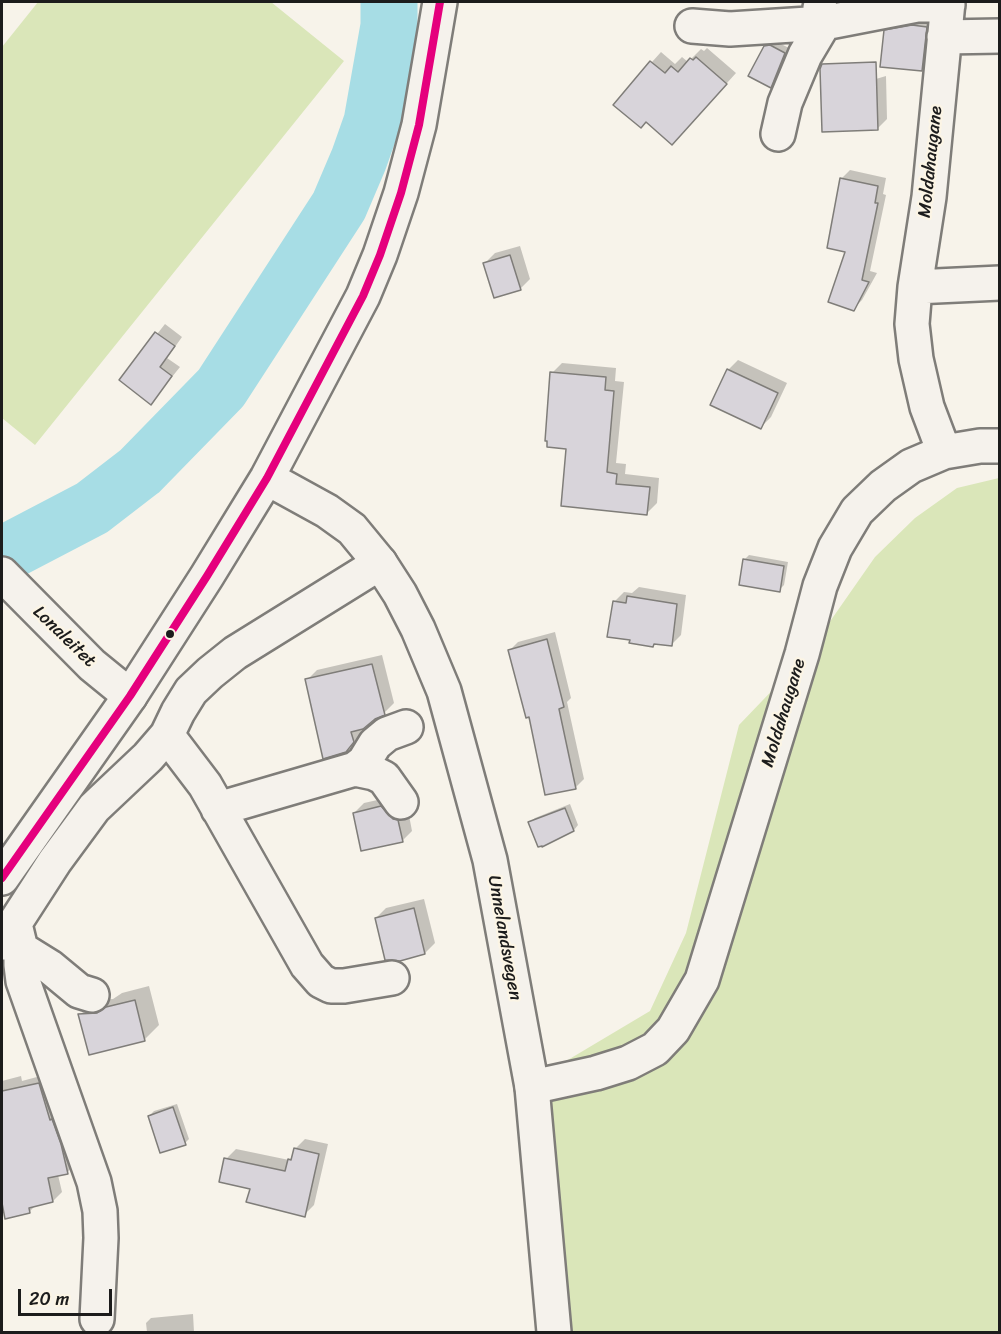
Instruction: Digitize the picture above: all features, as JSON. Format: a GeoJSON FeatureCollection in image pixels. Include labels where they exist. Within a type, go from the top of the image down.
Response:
{"type":"FeatureCollection","features":[{"type":"Feature","properties":{"kind":"street"},"geometry":{"type":"LineString","coordinates":[[2,878],[130,696],[267,478],[363,296],[401,193],[418,125],[440,2]]}},
{"type":"Feature","properties":{"kind":"street"},"geometry":{"type":"LineString","coordinates":[[692,26],[730,29],[821,12],[948,3]]}},
{"type":"Feature","properties":{"kind":"street","name":"Moldahaugane"},"geometry":{"type":"LineString","coordinates":[[532,1087],[596,1073],[628,1063],[655,1049],[673,1030],[688,1008],[702,980],[820,586],[835,548],[857,511],[883,486],[911,466],[944,452],[927,406],[916,359],[912,324],[915,287],[929,197],[948,3]]}},
{"type":"Feature","properties":{"kind":"street"},"geometry":{"type":"LineString","coordinates":[[778,134],[785,103],[821,12]]}},
{"type":"Feature","properties":{"kind":"street"},"geometry":{"type":"LineString","coordinates":[[944,38],[999,36]]}},
{"type":"Feature","properties":{"kind":"street"},"geometry":{"type":"LineString","coordinates":[[915,287],[999,283]]}},
{"type":"Feature","properties":{"kind":"street"},"geometry":{"type":"LineString","coordinates":[[944,452],[980,446],[999,446]]}},
{"type":"Feature","properties":{"kind":"street","name":"Unnelandsvegen"},"geometry":{"type":"LineString","coordinates":[[267,478],[327,511],[352,529],[380,563],[400,594],[418,629],[447,701],[490,860],[532,1087],[554,1332]]}},
{"type":"Feature","properties":{"kind":"street"},"geometry":{"type":"LineString","coordinates":[[97,1319],[100,1211],[93,1182],[23,981],[13,939],[55,861],[94,808],[148,757],[167,735],[191,691],[235,653],[380,563]]}},
{"type":"Feature","properties":{"kind":"street","name":"Lonaleitet"},"geometry":{"type":"LineString","coordinates":[[6,578],[92,665],[130,696]]}},
{"type":"Feature","properties":{"kind":"street"},"geometry":{"type":"LineString","coordinates":[[218,809],[355,769],[364,762],[375,744],[387,734],[406,727]]}},
{"type":"Feature","properties":{"kind":"street"},"geometry":{"type":"LineString","coordinates":[[167,735],[205,784],[307,965],[321,981],[331,986],[344,986],[392,978]]}},
{"type":"Feature","properties":{"kind":"street"},"geometry":{"type":"LineString","coordinates":[[355,769],[374,773],[384,778],[401,802]]}},
{"type":"Feature","properties":{"kind":"street"},"geometry":{"type":"LineString","coordinates":[[13,939],[78,991],[92,995]]}},
{"type":"Feature","properties":{"kind":"green space"},"geometry":{"type":"Polygon","coordinates":[[[38,2],[271,2],[344,61],[35,445],[2,418],[2,47],[38,2]]]}},
{"type":"Feature","properties":{"kind":"green space"},"geometry":{"type":"Polygon","coordinates":[[[999,478],[999,1332],[558,1332],[526,1103],[556,1067],[650,1011],[686,933],[739,725],[808,653],[875,557],[915,518],[957,488],[999,478]]]}},
{"type":"Feature","properties":{"kind":"building"},"geometry":{"type":"Polygon","coordinates":[[[912,25],[927,27],[922,71],[880,67],[884,30],[912,25]]]}},
{"type":"Feature","properties":{"kind":"building"},"geometry":{"type":"Polygon","coordinates":[[[770,45],[785,53],[771,88],[748,76],[764,46],[770,45]]]}},
{"type":"Feature","properties":{"kind":"building"},"geometry":{"type":"Polygon","coordinates":[[[696,57],[727,84],[672,145],[646,122],[641,128],[613,105],[650,61],[665,73],[671,66],[678,72],[690,58],[693,60],[696,57]]]}},
{"type":"Feature","properties":{"kind":"building"},"geometry":{"type":"Polygon","coordinates":[[[876,62],[878,130],[822,132],[820,69],[822,64],[876,62]]]}},
{"type":"Feature","properties":{"kind":"building"},"geometry":{"type":"Polygon","coordinates":[[[840,178],[878,186],[875,203],[878,203],[862,280],[869,282],[854,311],[828,302],[845,252],[827,248],[840,178]]]}},
{"type":"Feature","properties":{"kind":"building"},"geometry":{"type":"Polygon","coordinates":[[[510,255],[521,290],[494,298],[483,263],[510,255]]]}},
{"type":"Feature","properties":{"kind":"building"},"geometry":{"type":"Polygon","coordinates":[[[155,332],[175,346],[160,367],[172,376],[151,405],[119,380],[155,332]]]}},
{"type":"Feature","properties":{"kind":"building"},"geometry":{"type":"Polygon","coordinates":[[[727,369],[778,393],[761,429],[710,405],[727,369]]]}},
{"type":"Feature","properties":{"kind":"building"},"geometry":{"type":"Polygon","coordinates":[[[550,372],[606,377],[605,390],[614,391],[607,472],[617,474],[616,484],[650,487],[647,515],[561,506],[566,449],[547,447],[547,441],[545,441],[550,372]]]}},
{"type":"Feature","properties":{"kind":"building"},"geometry":{"type":"Polygon","coordinates":[[[743,559],[784,566],[780,592],[739,585],[743,559]]]}},
{"type":"Feature","properties":{"kind":"building"},"geometry":{"type":"Polygon","coordinates":[[[627,596],[677,604],[672,646],[654,644],[653,647],[629,643],[630,640],[607,637],[613,601],[626,603],[627,596]]]}},
{"type":"Feature","properties":{"kind":"building"},"geometry":{"type":"Polygon","coordinates":[[[547,639],[564,707],[559,709],[576,789],[545,795],[529,717],[526,718],[508,650],[547,639]]]}},
{"type":"Feature","properties":{"kind":"building"},"geometry":{"type":"Polygon","coordinates":[[[372,664],[385,715],[375,719],[363,729],[351,732],[354,742],[346,752],[323,759],[305,679],[372,664]]]}},
{"type":"Feature","properties":{"kind":"building"},"geometry":{"type":"Polygon","coordinates":[[[381,806],[393,819],[398,820],[403,842],[361,851],[353,813],[381,806]]]}},
{"type":"Feature","properties":{"kind":"building"},"geometry":{"type":"Polygon","coordinates":[[[565,808],[574,831],[538,847],[528,822],[565,808]]]}},
{"type":"Feature","properties":{"kind":"building"},"geometry":{"type":"Polygon","coordinates":[[[414,908],[425,954],[400,961],[385,960],[375,918],[414,908]]]}},
{"type":"Feature","properties":{"kind":"building"},"geometry":{"type":"Polygon","coordinates":[[[135,1000],[145,1041],[89,1055],[78,1014],[97,1013],[106,1007],[135,1000]]]}},
{"type":"Feature","properties":{"kind":"building"},"geometry":{"type":"Polygon","coordinates":[[[39,1083],[50,1120],[52,1119],[61,1144],[68,1174],[48,1178],[53,1202],[29,1208],[30,1213],[5,1219],[2,1203],[2,1091],[39,1083]]]}},
{"type":"Feature","properties":{"kind":"building"},"geometry":{"type":"Polygon","coordinates":[[[173,1107],[186,1145],[160,1153],[148,1116],[173,1107]]]}},
{"type":"Feature","properties":{"kind":"building"},"geometry":{"type":"Polygon","coordinates":[[[294,1148],[319,1154],[305,1217],[246,1202],[250,1189],[219,1182],[224,1158],[285,1171],[294,1148]]]}},
{"type":"Feature","properties":{"kind":"waterway"},"geometry":{"type":"LineString","coordinates":[[2,555],[92,508],[140,471],[221,388],[339,206],[372,122],[389,26],[389,2]]}},
{"type":"Feature","properties":{"kind":"transit line"},"geometry":{"type":"LineString","coordinates":[[2,878],[130,696],[207,576],[267,478],[363,296],[401,193],[419,125],[440,2]]}}]}
